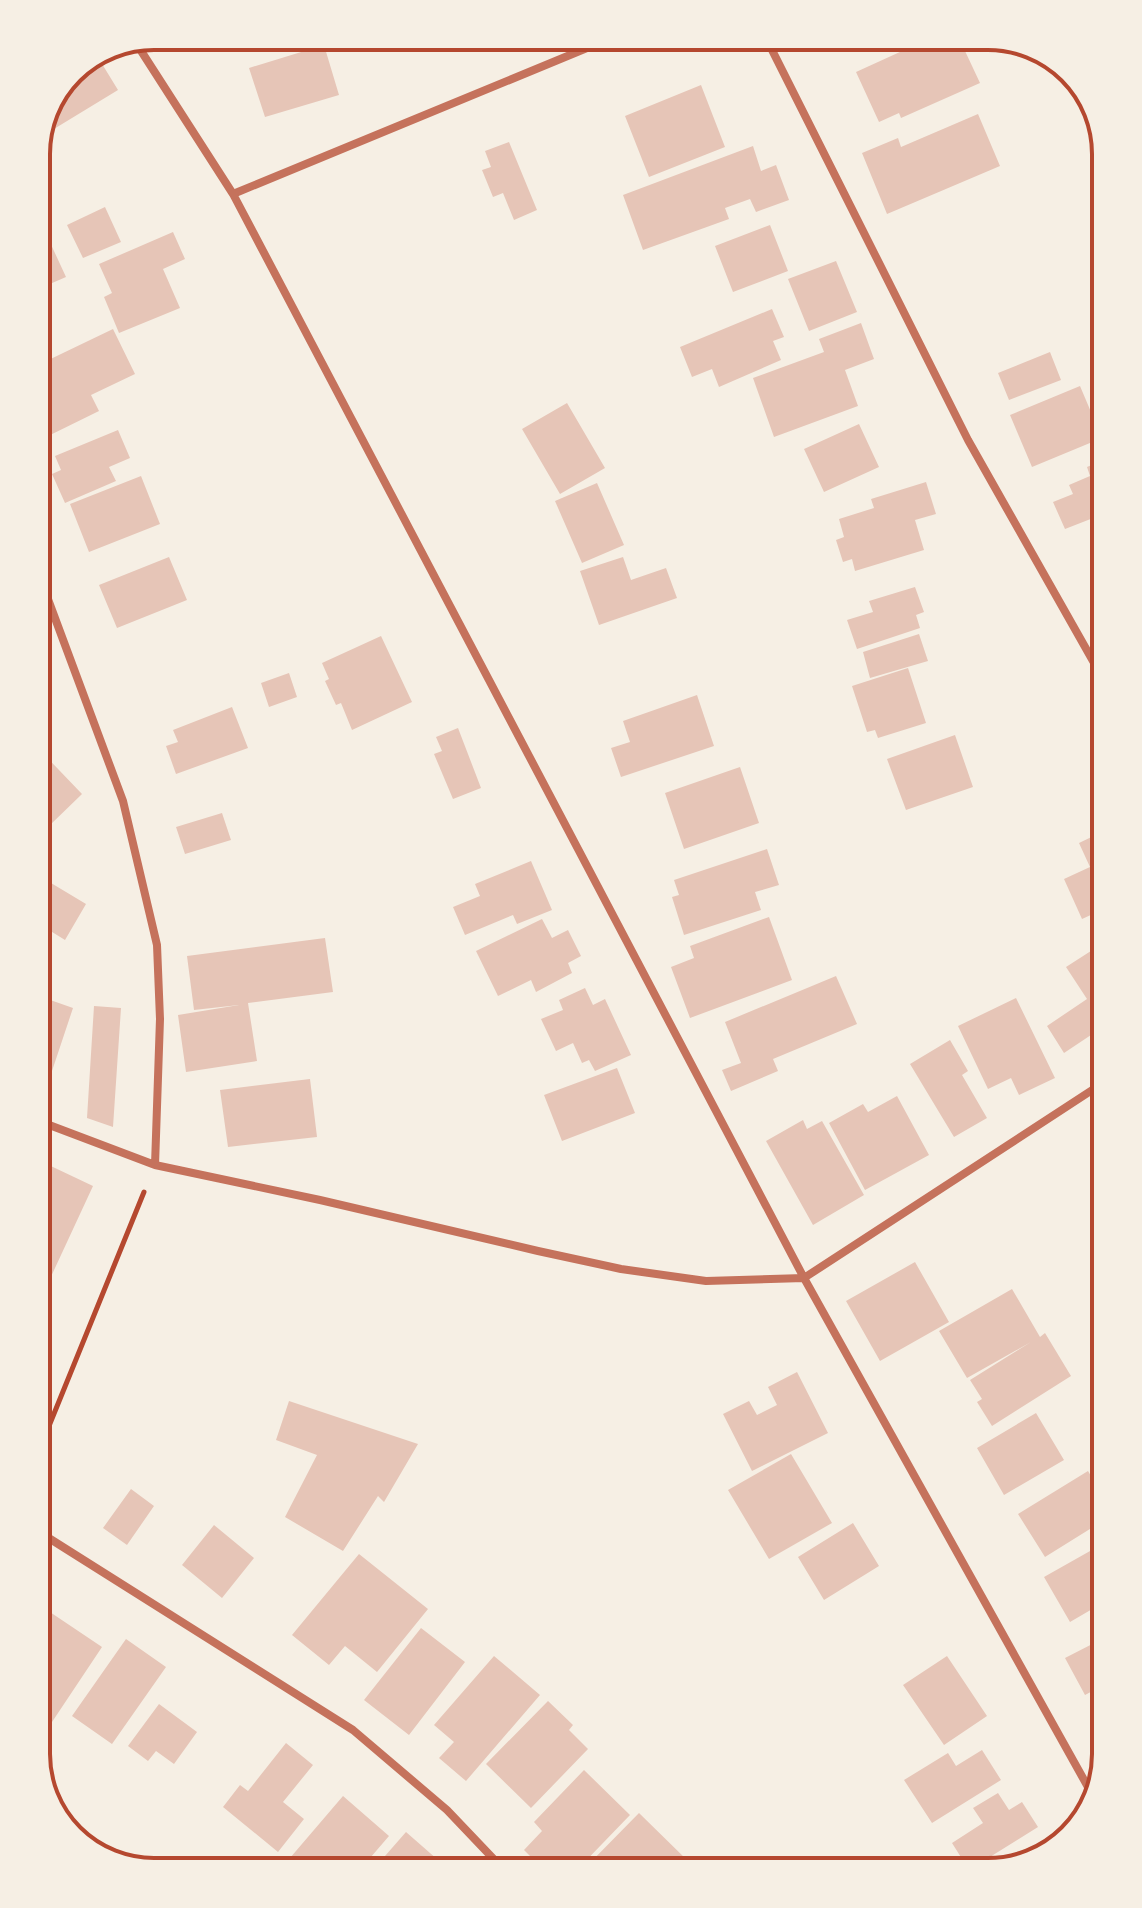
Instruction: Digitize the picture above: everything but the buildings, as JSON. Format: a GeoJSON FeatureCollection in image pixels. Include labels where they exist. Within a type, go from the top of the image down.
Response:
{"type":"FeatureCollection","features":[{"type":"Feature","properties":{"kind":"street"},"geometry":{"type":"LineString","coordinates":[[233,194],[582,50]]}},
{"type":"Feature","properties":{"kind":"street"},"geometry":{"type":"LineString","coordinates":[[772,50],[968,440],[1092,659]]}},
{"type":"Feature","properties":{"kind":"street"},"geometry":{"type":"LineString","coordinates":[[141,51],[233,194],[804,1278],[1087,1785]]}},
{"type":"Feature","properties":{"kind":"street"},"geometry":{"type":"LineString","coordinates":[[50,605],[123,801],[157,945],[160,1019],[155,1165]]}},
{"type":"Feature","properties":{"kind":"street"},"geometry":{"type":"LineString","coordinates":[[50,1125],[155,1165],[621,1269],[706,1281],[804,1278],[1092,1090]]}},
{"type":"Feature","properties":{"kind":"street"},"geometry":{"type":"LineString","coordinates":[[50,1539],[353,1730],[447,1810],[493,1858]]}},
{"type":"Feature","properties":{"kind":"path"},"geometry":{"type":"LineString","coordinates":[[50,1424],[155,1165]]}}]}
